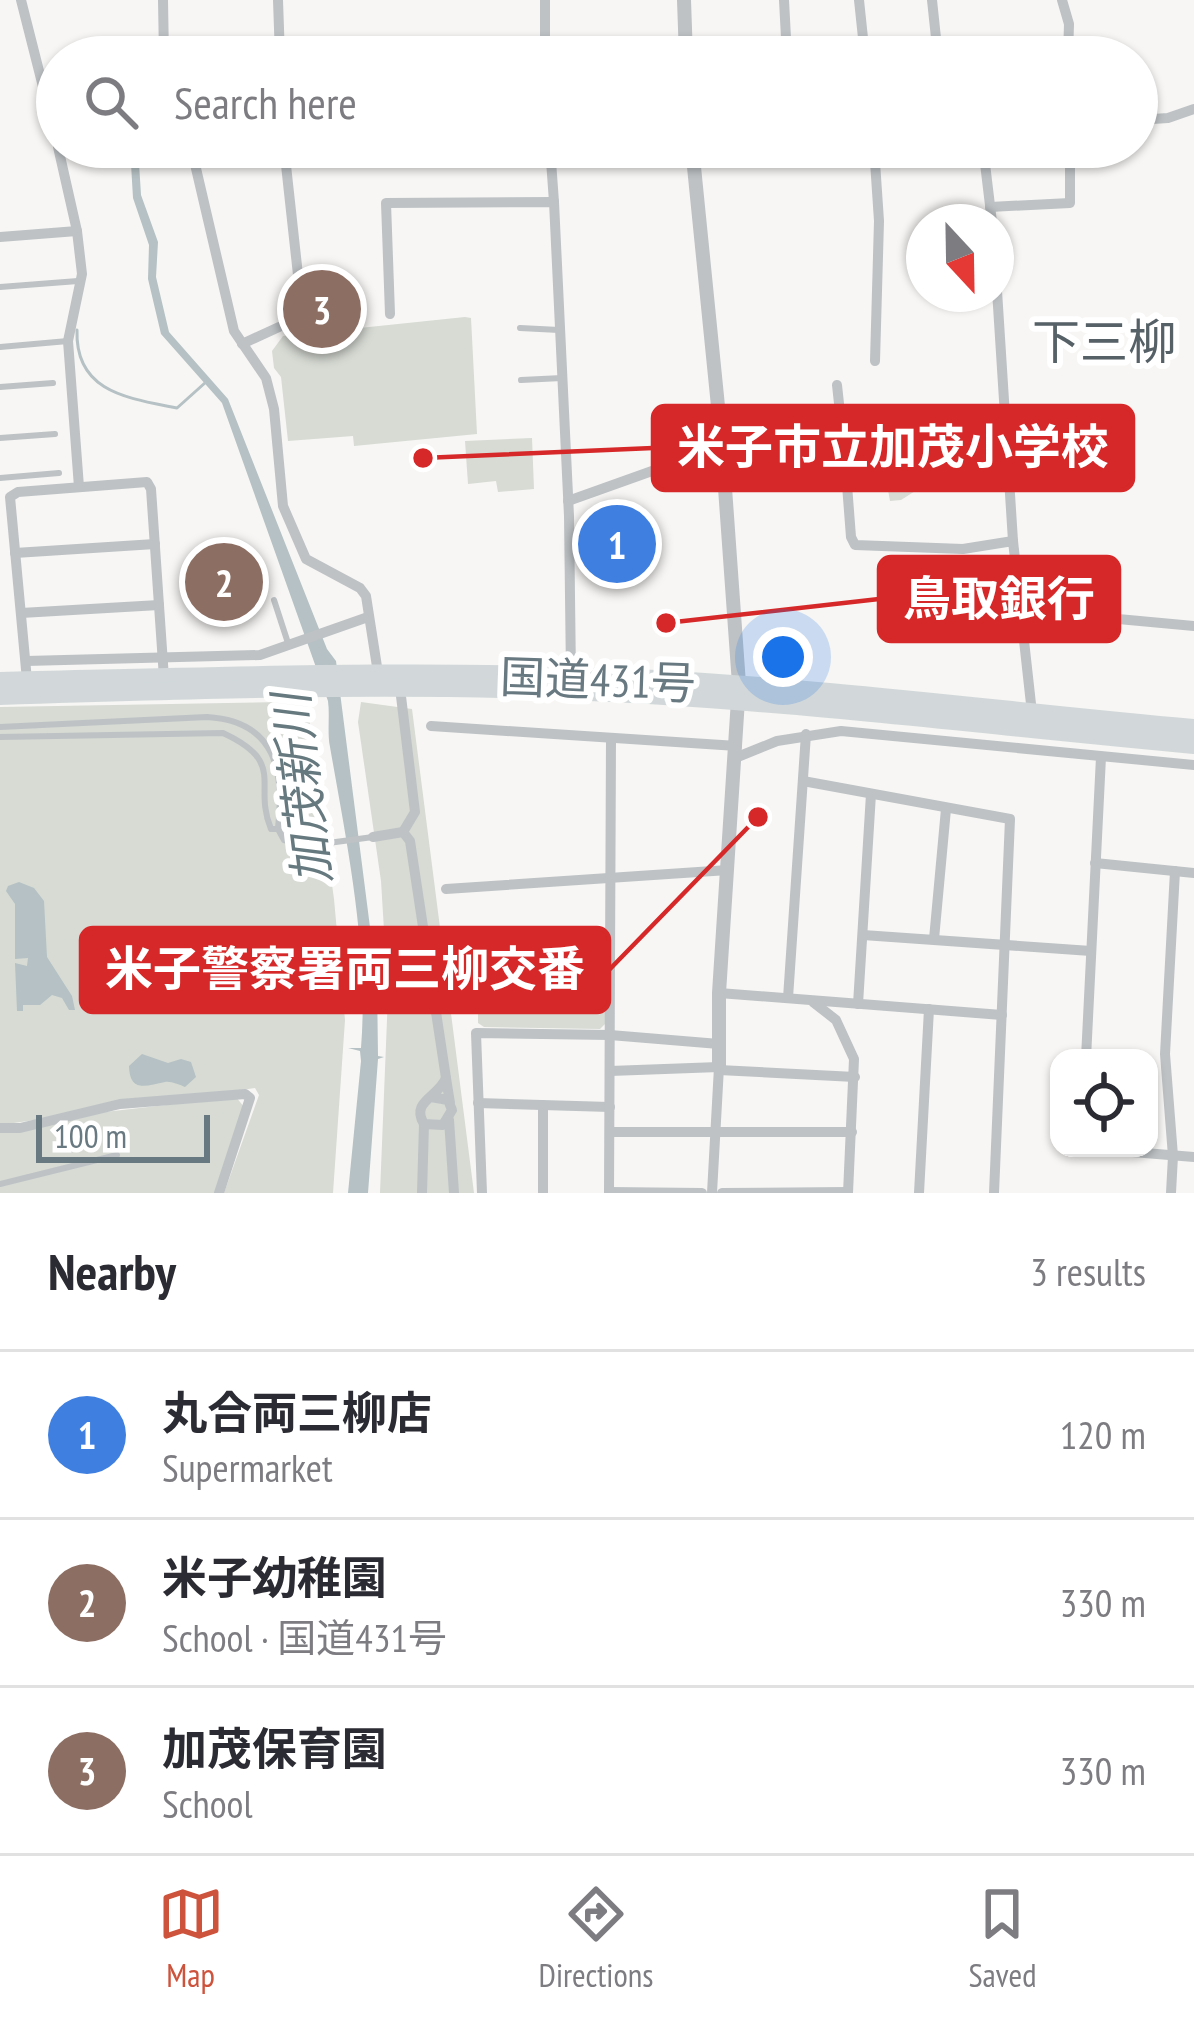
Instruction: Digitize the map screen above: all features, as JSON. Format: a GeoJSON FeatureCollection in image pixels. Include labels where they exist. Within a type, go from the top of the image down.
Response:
{"type":"FeatureCollection","features":[{"type":"Feature","properties":{"kind":"highway","name":"国道431号"},"geometry":{"type":"LineString","coordinates":[[0,681],[27,671],[164,668],[297,682]]}},
{"type":"Feature","properties":{"kind":"highway","name":"国道431号"},"geometry":{"type":"LineString","coordinates":[[0,696],[367,679],[571,676],[1194,745]]}},
{"type":"Feature","properties":{"kind":"highway","name":"国道431号"},"geometry":{"type":"LineString","coordinates":[[367,679],[400,688],[739,693],[1194,728]]}},
{"type":"Feature","properties":{"kind":"street"},"geometry":{"type":"LineString","coordinates":[[21,0],[36,58]]}},
{"type":"Feature","properties":{"kind":"street"},"geometry":{"type":"LineString","coordinates":[[163,0],[164,36]]}},
{"type":"Feature","properties":{"kind":"street"},"geometry":{"type":"LineString","coordinates":[[278,0],[279,36]]}},
{"type":"Feature","properties":{"kind":"street"},"geometry":{"type":"LineString","coordinates":[[545,0],[545,36]]}},
{"type":"Feature","properties":{"kind":"street"},"geometry":{"type":"LineString","coordinates":[[684,0],[685,36]]}},
{"type":"Feature","properties":{"kind":"street"},"geometry":{"type":"LineString","coordinates":[[784,0],[786,36]]}},
{"type":"Feature","properties":{"kind":"street"},"geometry":{"type":"LineString","coordinates":[[859,0],[863,36]]}},
{"type":"Feature","properties":{"kind":"street"},"geometry":{"type":"LineString","coordinates":[[932,0],[936,36]]}},
{"type":"Feature","properties":{"kind":"street"},"geometry":{"type":"LineString","coordinates":[[1062,0],[1069,36]]}},
{"type":"Feature","properties":{"kind":"street"},"geometry":{"type":"LineString","coordinates":[[1158,119],[1194,109]]}},
{"type":"Feature","properties":{"kind":"street"},"geometry":{"type":"LineString","coordinates":[[63,168],[77,231],[81,281],[68,340],[79,487]]}},
{"type":"Feature","properties":{"kind":"street"},"geometry":{"type":"LineString","coordinates":[[195,168],[222,293],[242,344],[266,378],[274,409],[283,506],[306,560],[360,588],[366,596],[367,679]]}},
{"type":"Feature","properties":{"kind":"street"},"geometry":{"type":"LineString","coordinates":[[286,168],[298,284]]}},
{"type":"Feature","properties":{"kind":"street"},"geometry":{"type":"LineString","coordinates":[[552,168],[568,501],[571,676]]}},
{"type":"Feature","properties":{"kind":"street"},"geometry":{"type":"LineString","coordinates":[[694,168],[726,484],[739,693],[719,993],[712,1193]]}},
{"type":"Feature","properties":{"kind":"street"},"geometry":{"type":"LineString","coordinates":[[875,168],[879,221],[875,361]]}},
{"type":"Feature","properties":{"kind":"street"},"geometry":{"type":"LineString","coordinates":[[985,168],[990,204]]}},
{"type":"Feature","properties":{"kind":"street"},"geometry":{"type":"LineString","coordinates":[[1014,206],[1070,203],[1070,168]]}},
{"type":"Feature","properties":{"kind":"street"},"geometry":{"type":"LineString","coordinates":[[390,314],[386,203],[554,202]]}},
{"type":"Feature","properties":{"kind":"street"},"geometry":{"type":"LineString","coordinates":[[0,237],[77,231]]}},
{"type":"Feature","properties":{"kind":"street"},"geometry":{"type":"LineString","coordinates":[[998,312],[1013,541],[1032,713]]}},
{"type":"Feature","properties":{"kind":"street"},"geometry":{"type":"LineString","coordinates":[[242,344],[279,327]]}},
{"type":"Feature","properties":{"kind":"street"},"geometry":{"type":"LineString","coordinates":[[837,386],[855,545],[963,549],[1013,541]]}},
{"type":"Feature","properties":{"kind":"street"},"geometry":{"type":"LineString","coordinates":[[568,501],[722,446]]}},
{"type":"Feature","properties":{"kind":"street"},"geometry":{"type":"LineString","coordinates":[[726,484],[788,465],[845,459]]}},
{"type":"Feature","properties":{"kind":"street"},"geometry":{"type":"LineString","coordinates":[[27,671],[6,512],[10,496],[16,493],[148,483],[164,668],[289,646],[368,617]]}},
{"type":"Feature","properties":{"kind":"street"},"geometry":{"type":"LineString","coordinates":[[15,553],[155,544]]}},
{"type":"Feature","properties":{"kind":"street"},"geometry":{"type":"LineString","coordinates":[[21,614],[159,605]]}},
{"type":"Feature","properties":{"kind":"street"},"geometry":{"type":"LineString","coordinates":[[1021,610],[1194,626]]}},
{"type":"Feature","properties":{"kind":"street"},"geometry":{"type":"LineString","coordinates":[[373,837],[403,832],[415,812],[400,688]]}},
{"type":"Feature","properties":{"kind":"street"},"geometry":{"type":"LineString","coordinates":[[431,726],[736,752],[806,734],[842,731],[1194,765]]}},
{"type":"Feature","properties":{"kind":"street"},"geometry":{"type":"LineString","coordinates":[[788,998],[806,734]]}},
{"type":"Feature","properties":{"kind":"street"},"geometry":{"type":"LineString","coordinates":[[610,738],[609,1193],[701,1193]]}},
{"type":"Feature","properties":{"kind":"street"},"geometry":{"type":"LineString","coordinates":[[1087,1049],[1101,757]]}},
{"type":"Feature","properties":{"kind":"street"},"geometry":{"type":"LineString","coordinates":[[803,781],[1010,819],[994,1193]]}},
{"type":"Feature","properties":{"kind":"street"},"geometry":{"type":"LineString","coordinates":[[859,1004],[872,794]]}},
{"type":"Feature","properties":{"kind":"street"},"geometry":{"type":"LineString","coordinates":[[934,939],[946,809]]}},
{"type":"Feature","properties":{"kind":"street"},"geometry":{"type":"LineString","coordinates":[[403,832],[416,868],[450,1103],[454,1193]]}},
{"type":"Feature","properties":{"kind":"street"},"geometry":{"type":"LineString","coordinates":[[1095,863],[1194,873]]}},
{"type":"Feature","properties":{"kind":"street"},"geometry":{"type":"LineString","coordinates":[[446,889],[728,869]]}},
{"type":"Feature","properties":{"kind":"street"},"geometry":{"type":"LineString","coordinates":[[1171,1193],[1165,1054],[1175,871]]}},
{"type":"Feature","properties":{"kind":"street"},"geometry":{"type":"LineString","coordinates":[[863,935],[1091,951]]}},
{"type":"Feature","properties":{"kind":"street"},"geometry":{"type":"LineString","coordinates":[[719,993],[1002,1015]]}},
{"type":"Feature","properties":{"kind":"street"},"geometry":{"type":"LineString","coordinates":[[722,1193],[848,1192],[854,1059],[836,1020],[811,1000]]}},
{"type":"Feature","properties":{"kind":"street"},"geometry":{"type":"LineString","coordinates":[[919,1193],[929,1009]]}},
{"type":"Feature","properties":{"kind":"street"},"geometry":{"type":"LineString","coordinates":[[482,1193],[476,1033],[610,1035],[719,1044]]}},
{"type":"Feature","properties":{"kind":"street"},"geometry":{"type":"LineString","coordinates":[[610,1071],[719,1069],[855,1077]]}},
{"type":"Feature","properties":{"kind":"street"},"geometry":{"type":"LineString","coordinates":[[422,1193],[424,1124],[419,1110],[446,1078]]}},
{"type":"Feature","properties":{"kind":"street"},"geometry":{"type":"LineString","coordinates":[[0,1128],[20,1128],[120,1104],[244,1094],[250,1098],[220,1193]]}},
{"type":"Feature","properties":{"kind":"street"},"geometry":{"type":"LineString","coordinates":[[431,1097],[440,1096],[450,1103]]}},
{"type":"Feature","properties":{"kind":"street"},"geometry":{"type":"LineString","coordinates":[[478,1103],[610,1107]]}},
{"type":"Feature","properties":{"kind":"street"},"geometry":{"type":"LineString","coordinates":[[542,1193],[543,1105]]}},
{"type":"Feature","properties":{"kind":"street"},"geometry":{"type":"LineString","coordinates":[[424,1124],[443,1126],[449,1120]]}},
{"type":"Feature","properties":{"kind":"street"},"geometry":{"type":"LineString","coordinates":[[610,1132],[852,1132]]}},
{"type":"Feature","properties":{"kind":"street"},"geometry":{"type":"LineString","coordinates":[[1158,1155],[1194,1157]]}},
{"type":"Feature","properties":{"kind":"lane"},"geometry":{"type":"LineString","coordinates":[[0,287],[81,281]]}},
{"type":"Feature","properties":{"kind":"lane"},"geometry":{"type":"LineString","coordinates":[[520,328],[560,330]]}},
{"type":"Feature","properties":{"kind":"lane"},"geometry":{"type":"LineString","coordinates":[[0,347],[68,340]]}},
{"type":"Feature","properties":{"kind":"lane"},"geometry":{"type":"LineString","coordinates":[[521,380],[562,378]]}},
{"type":"Feature","properties":{"kind":"lane"},"geometry":{"type":"LineString","coordinates":[[0,387],[53,383]]}},
{"type":"Feature","properties":{"kind":"lane"},"geometry":{"type":"LineString","coordinates":[[0,438],[55,434]]}},
{"type":"Feature","properties":{"kind":"lane"},"geometry":{"type":"LineString","coordinates":[[0,478],[58,473]]}},
{"type":"Feature","properties":{"kind":"lane"},"geometry":{"type":"LineString","coordinates":[[274,600],[289,646]]}},
{"type":"Feature","properties":{"kind":"lane"},"geometry":{"type":"LineString","coordinates":[[0,727],[207,717],[237,721],[253,732],[277,763],[282,795],[278,830],[284,840],[306,846],[373,837]]}},
{"type":"Feature","properties":{"kind":"lane"},"geometry":{"type":"LineString","coordinates":[[0,737],[224,733],[261,761],[267,782],[267,823],[278,830]]}},
{"type":"Feature","properties":{"kind":"lane"},"geometry":{"type":"LineString","coordinates":[[0,1184],[116,1155]]}},
{"type":"Feature","properties":{"kind":"shaded area"},"geometry":{"type":"Polygon","coordinates":[[[131,168],[139,168],[141,195],[158,242],[156,277],[169,332],[228,399],[327,649],[336,661],[377,982],[378,1056],[384,1057],[378,1059],[368,1193],[348,1193],[361,1061],[360,1051],[348,1048],[361,1048],[362,973],[355,897],[329,741],[328,701],[222,403],[161,334],[148,279],[149,245],[133,198],[131,168]]]}},
{"type":"Feature","properties":{"kind":"shaded area"},"geometry":{"type":"Polygon","coordinates":[[[471,318],[477,434],[354,446],[353,436],[288,441],[281,377],[274,368],[272,351],[283,336],[471,318]]]}},
{"type":"Feature","properties":{"kind":"shaded area"},"geometry":{"type":"Polygon","coordinates":[[[532,438],[534,489],[498,492],[496,481],[468,484],[465,441],[532,438]]]}},
{"type":"Feature","properties":{"kind":"shaded area"},"geometry":{"type":"Polygon","coordinates":[[[925,441],[931,481],[901,500],[890,501],[886,479],[906,469],[908,442],[925,441]]]}},
{"type":"Feature","properties":{"kind":"shaded area"},"geometry":{"type":"Polygon","coordinates":[[[361,702],[412,709],[474,1193],[380,1193],[388,995],[381,881],[358,722],[361,702]]]}},
{"type":"Feature","properties":{"kind":"shaded area"},"geometry":{"type":"Polygon","coordinates":[[[307,703],[334,899],[345,1020],[333,1193],[224,1193],[259,1095],[255,1088],[0,1125],[0,707],[307,703]]]}},
{"type":"Feature","properties":{"kind":"shaded area"},"geometry":{"type":"Polygon","coordinates":[[[19,882],[34,888],[44,901],[47,957],[72,996],[75,1010],[52,995],[40,1005],[23,1005],[23,1011],[17,1011],[15,963],[27,966],[28,958],[15,959],[15,904],[6,891],[19,882]]]}},
{"type":"Feature","properties":{"kind":"shaded area"},"geometry":{"type":"Polygon","coordinates":[[[605,955],[605,1024],[600,1029],[484,1027],[478,1023],[478,960],[605,955]]]}},
{"type":"Feature","properties":{"kind":"shaded area"},"geometry":{"type":"Polygon","coordinates":[[[142,1054],[168,1063],[191,1062],[196,1077],[185,1087],[167,1082],[136,1084],[129,1066],[142,1054]]]}},
{"type":"Feature","properties":{"kind":"shaded area"},"geometry":{"type":"Polygon","coordinates":[[[236,1097],[244,1107],[215,1193],[0,1193],[0,1132],[96,1113],[236,1097]]]}},
{"type":"Feature","properties":{"kind":"waterway"},"geometry":{"type":"LineString","coordinates":[[77,330],[85,367],[95,379],[123,395],[177,408],[206,382]]}},
{"type":"Feature","properties":{"kind":"place","name":"加茂保育園"},"geometry":{"type":"Point","coordinates":[322,309]}},
{"type":"Feature","properties":{"kind":"place","name":"米子市立加茂小学校"},"geometry":{"type":"Point","coordinates":[423,458]}},
{"type":"Feature","properties":{"kind":"place","name":"丸合両三柳店"},"geometry":{"type":"Point","coordinates":[617,544]}},
{"type":"Feature","properties":{"kind":"place","name":"米子幼稚園"},"geometry":{"type":"Point","coordinates":[224,582]}},
{"type":"Feature","properties":{"kind":"place","name":"鳥取銀行"},"geometry":{"type":"Point","coordinates":[666,623]}},
{"type":"Feature","properties":{"kind":"place","name":"米子警察署両三柳交番"},"geometry":{"type":"Point","coordinates":[758,817]}},
{"type":"Feature","properties":{"kind":"district","name":"下三柳"},"geometry":{"type":"Point","coordinates":[1104,341]}},
{"type":"Feature","properties":{"kind":"water label","name":"加茂新川"},"geometry":{"type":"Point","coordinates":[301,789]}}]}
